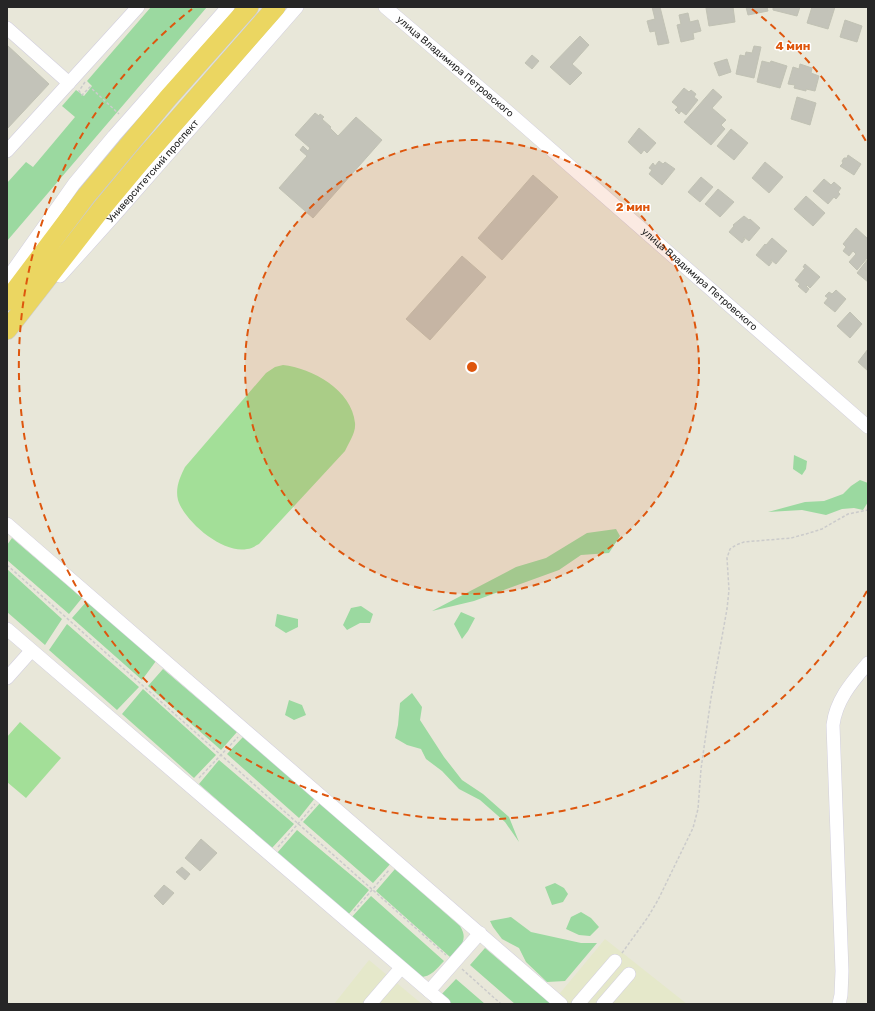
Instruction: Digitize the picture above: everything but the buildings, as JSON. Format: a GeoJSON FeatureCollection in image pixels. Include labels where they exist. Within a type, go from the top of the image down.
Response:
{"type":"FeatureCollection","features":[{"type":"Feature","properties":{"kind":"highway"},"geometry":{"type":"LineString","coordinates":[[7,301],[86,196],[168,98],[249,7]]}},
{"type":"Feature","properties":{"kind":"highway","name":"Университетский проспект"},"geometry":{"type":"LineString","coordinates":[[7,330],[102,208],[276,7]]}},
{"type":"Feature","properties":{"kind":"street"},"geometry":{"type":"LineString","coordinates":[[7,279],[74,184],[114,136],[228,7]]}},
{"type":"Feature","properties":{"kind":"street","name":"Университетский проспект"},"geometry":{"type":"LineString","coordinates":[[7,333],[113,217],[297,7]]}},
{"type":"Feature","properties":{"kind":"street","name":"улица Владимира Петровского"},"geometry":{"type":"LineString","coordinates":[[385,7],[512,115],[868,428]]}},
{"type":"Feature","properties":{"kind":"street"},"geometry":{"type":"LineString","coordinates":[[7,151],[69,83],[132,9]]}},
{"type":"Feature","properties":{"kind":"street"},"geometry":{"type":"LineString","coordinates":[[7,28],[69,83]]}},
{"type":"Feature","properties":{"kind":"street"},"geometry":{"type":"LineString","coordinates":[[7,524],[561,1004]]}},
{"type":"Feature","properties":{"kind":"street"},"geometry":{"type":"LineString","coordinates":[[7,629],[444,1004]]}},
{"type":"Feature","properties":{"kind":"street"},"geometry":{"type":"LineString","coordinates":[[7,678],[32,651]]}},
{"type":"Feature","properties":{"kind":"street"},"geometry":{"type":"LineString","coordinates":[[839,1004],[842,971],[833,724],[834,716],[842,698],[854,679],[868,663]]}},
{"type":"Feature","properties":{"kind":"street"},"geometry":{"type":"LineString","coordinates":[[429,991],[480,933]]}},
{"type":"Feature","properties":{"kind":"street"},"geometry":{"type":"LineString","coordinates":[[578,1004],[615,961]]}},
{"type":"Feature","properties":{"kind":"street"},"geometry":{"type":"LineString","coordinates":[[370,1004],[402,968]]}},
{"type":"Feature","properties":{"kind":"street"},"geometry":{"type":"LineString","coordinates":[[603,1004],[630,974]]}},
{"type":"Feature","properties":{"kind":"path"},"geometry":{"type":"LineString","coordinates":[[82,80],[86,83],[79,91],[82,94],[90,87],[121,115]]}},
{"type":"Feature","properties":{"kind":"path"},"geometry":{"type":"LineString","coordinates":[[615,961],[644,923],[658,900],[693,828],[698,809],[702,761],[711,698],[727,609],[729,590],[727,558],[730,549],[744,542],[791,538],[806,534],[822,529],[848,514],[868,510]]}},
{"type":"Feature","properties":{"kind":"path"},"geometry":{"type":"LineString","coordinates":[[7,565],[501,1004]]}},
{"type":"Feature","properties":{"kind":"path"},"geometry":{"type":"LineString","coordinates":[[191,787],[244,730]]}},
{"type":"Feature","properties":{"kind":"path"},"geometry":{"type":"LineString","coordinates":[[270,856],[321,796]]}},
{"type":"Feature","properties":{"kind":"path"},"geometry":{"type":"LineString","coordinates":[[346,920],[396,861]]}},
{"type":"Feature","properties":{"kind":"shaded area"},"geometry":{"type":"Polygon","coordinates":[[[605,939],[687,1004],[551,1004],[605,939]]]}},
{"type":"Feature","properties":{"kind":"shaded area"},"geometry":{"type":"Polygon","coordinates":[[[369,960],[422,1004],[334,1004],[369,960]]]}},
{"type":"Feature","properties":{"kind":"green space"},"geometry":{"type":"Polygon","coordinates":[[[151,7],[207,7],[7,241],[7,183],[26,162],[33,167],[75,117],[62,106],[76,90],[84,96],[92,86],[87,81],[151,7]]]}},
{"type":"Feature","properties":{"kind":"green space"},"geometry":{"type":"Polygon","coordinates":[[[283,365],[294,367],[318,376],[339,391],[347,400],[352,411],[355,423],[353,434],[345,451],[259,544],[247,549],[227,547],[206,535],[188,518],[178,500],[178,483],[185,467],[266,373],[275,367],[283,365]]]}},
{"type":"Feature","properties":{"kind":"green space"},"geometry":{"type":"Polygon","coordinates":[[[794,455],[807,461],[806,469],[802,475],[793,469],[794,455]]]}},
{"type":"Feature","properties":{"kind":"green space"},"geometry":{"type":"Polygon","coordinates":[[[860,480],[868,483],[868,502],[863,510],[854,508],[842,509],[826,515],[802,510],[768,512],[805,502],[824,501],[843,494],[860,480]]]}},
{"type":"Feature","properties":{"kind":"green space"},"geometry":{"type":"Polygon","coordinates":[[[616,529],[620,536],[609,553],[581,555],[559,570],[474,601],[432,611],[516,567],[546,558],[587,533],[616,529]]]}},
{"type":"Feature","properties":{"kind":"green space"},"geometry":{"type":"Polygon","coordinates":[[[12,538],[82,598],[69,614],[7,560],[7,545],[12,538]]]}},
{"type":"Feature","properties":{"kind":"green space"},"geometry":{"type":"Polygon","coordinates":[[[7,569],[62,619],[45,645],[7,612],[7,569]]]}},
{"type":"Feature","properties":{"kind":"green space"},"geometry":{"type":"Polygon","coordinates":[[[87,601],[156,661],[142,680],[72,618],[87,601]]]}},
{"type":"Feature","properties":{"kind":"green space"},"geometry":{"type":"Polygon","coordinates":[[[361,606],[373,614],[370,623],[360,623],[347,630],[343,625],[351,608],[361,606]]]}},
{"type":"Feature","properties":{"kind":"green space"},"geometry":{"type":"Polygon","coordinates":[[[461,612],[475,618],[462,639],[454,624],[461,612]]]}},
{"type":"Feature","properties":{"kind":"green space"},"geometry":{"type":"Polygon","coordinates":[[[277,614],[298,619],[298,627],[286,633],[275,626],[277,614]]]}},
{"type":"Feature","properties":{"kind":"green space"},"geometry":{"type":"Polygon","coordinates":[[[67,624],[139,687],[117,710],[49,650],[67,624]]]}},
{"type":"Feature","properties":{"kind":"green space"},"geometry":{"type":"Polygon","coordinates":[[[163,669],[237,732],[221,750],[148,686],[163,669]]]}},
{"type":"Feature","properties":{"kind":"green space"},"geometry":{"type":"Polygon","coordinates":[[[143,689],[216,755],[194,778],[122,714],[143,689]]]}},
{"type":"Feature","properties":{"kind":"green space"},"geometry":{"type":"Polygon","coordinates":[[[412,693],[422,707],[420,720],[444,757],[462,780],[483,794],[509,817],[519,842],[505,822],[480,800],[459,789],[442,771],[426,759],[421,749],[407,745],[395,738],[400,703],[412,693]]]}},
{"type":"Feature","properties":{"kind":"green space"},"geometry":{"type":"Polygon","coordinates":[[[289,700],[302,705],[306,715],[294,720],[285,715],[289,700]]]}},
{"type":"Feature","properties":{"kind":"green space"},"geometry":{"type":"Polygon","coordinates":[[[20,722],[61,758],[26,798],[7,782],[7,737],[20,722]]]}},
{"type":"Feature","properties":{"kind":"green space"},"geometry":{"type":"Polygon","coordinates":[[[243,737],[315,798],[299,818],[227,754],[243,737]]]}},
{"type":"Feature","properties":{"kind":"green space"},"geometry":{"type":"Polygon","coordinates":[[[219,760],[294,824],[272,848],[199,784],[219,760]]]}},
{"type":"Feature","properties":{"kind":"green space"},"geometry":{"type":"Polygon","coordinates":[[[321,802],[392,862],[373,883],[303,822],[321,802]]]}},
{"type":"Feature","properties":{"kind":"green space"},"geometry":{"type":"Polygon","coordinates":[[[297,830],[369,890],[348,915],[277,853],[297,830]]]}},
{"type":"Feature","properties":{"kind":"green space"},"geometry":{"type":"Polygon","coordinates":[[[395,869],[460,926],[464,935],[462,943],[450,957],[376,891],[395,869]]]}},
{"type":"Feature","properties":{"kind":"green space"},"geometry":{"type":"Polygon","coordinates":[[[555,883],[564,888],[568,894],[563,902],[552,905],[545,887],[555,883]]]}},
{"type":"Feature","properties":{"kind":"green space"},"geometry":{"type":"Polygon","coordinates":[[[371,896],[444,961],[431,974],[419,977],[350,919],[371,896]]]}},
{"type":"Feature","properties":{"kind":"green space"},"geometry":{"type":"Polygon","coordinates":[[[581,912],[591,918],[599,927],[590,936],[579,935],[566,929],[571,917],[581,912]]]}},
{"type":"Feature","properties":{"kind":"green space"},"geometry":{"type":"Polygon","coordinates":[[[511,917],[531,932],[581,943],[597,943],[565,981],[547,982],[526,962],[519,948],[502,939],[490,921],[511,917]]]}},
{"type":"Feature","properties":{"kind":"green space"},"geometry":{"type":"Polygon","coordinates":[[[485,948],[551,1004],[515,1004],[470,965],[485,948]]]}},
{"type":"Feature","properties":{"kind":"green space"},"geometry":{"type":"Polygon","coordinates":[[[456,979],[485,1004],[447,1004],[439,997],[456,979]]]}}]}
